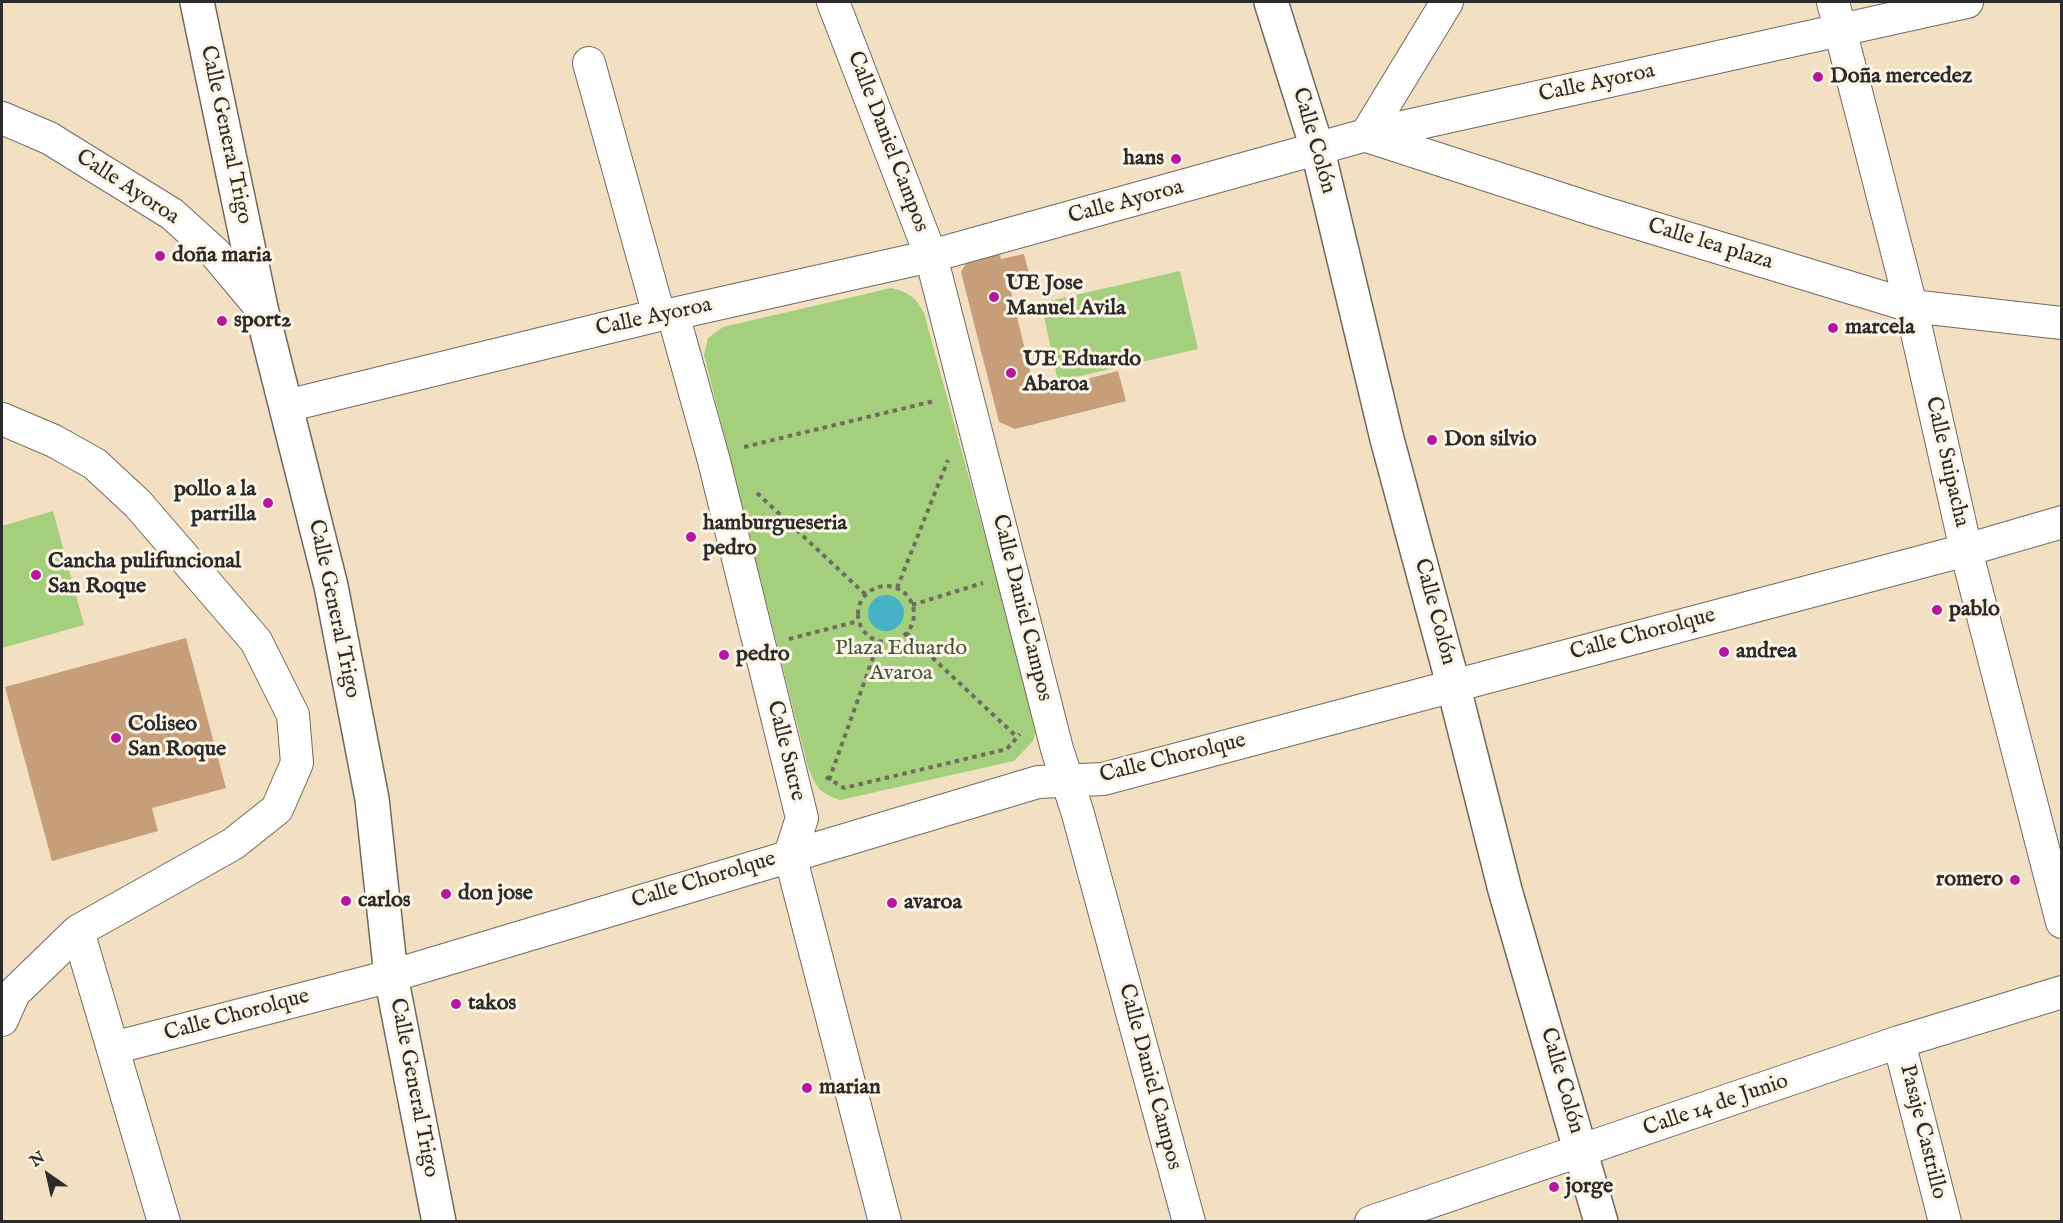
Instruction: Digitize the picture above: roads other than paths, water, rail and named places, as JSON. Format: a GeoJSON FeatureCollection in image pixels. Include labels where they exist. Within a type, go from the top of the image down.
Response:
{"type":"FeatureCollection","features":[{"type":"Feature","properties":{"kind":"main road","name":"Calle General Trigo"},"geometry":{"type":"LineString","coordinates":[[197,2],[261,308],[331,586],[372,799],[391,976],[439,1221]]}},
{"type":"Feature","properties":{"kind":"main road","name":"Calle Colón"},"geometry":{"type":"LineString","coordinates":[[1270,2],[1318,151],[1387,439],[1453,684],[1505,890],[1601,1221]]}},
{"type":"Feature","properties":{"kind":"street","name":"Calle Daniel Campos"},"geometry":{"type":"LineString","coordinates":[[833,2],[931,256],[1057,749],[1068,781],[1189,1221]]}},
{"type":"Feature","properties":{"kind":"street"},"geometry":{"type":"LineString","coordinates":[[1366,135],[1447,2]]}},
{"type":"Feature","properties":{"kind":"street","name":"Calle Ayoroa"},"geometry":{"type":"LineString","coordinates":[[286,406],[666,314],[931,256],[1318,151],[1366,135],[1837,16],[1967,2]]}},
{"type":"Feature","properties":{"kind":"street","name":"Calle Suipacha"},"geometry":{"type":"LineString","coordinates":[[1837,16],[1911,306],[1966,550],[2061,922]]}},
{"type":"Feature","properties":{"kind":"street","name":"Calle Sucre"},"geometry":{"type":"LineString","coordinates":[[590,63],[666,314],[714,461],[802,818],[790,855]]}},
{"type":"Feature","properties":{"kind":"street","name":"Calle Ayoroa"},"geometry":{"type":"LineString","coordinates":[[2,118],[49,138],[172,214],[215,253],[261,308]]}},
{"type":"Feature","properties":{"kind":"street","name":"Calle lea plaza"},"geometry":{"type":"LineString","coordinates":[[1366,135],[1601,212],[1911,306],[2061,323]]}},
{"type":"Feature","properties":{"kind":"street"},"geometry":{"type":"LineString","coordinates":[[2,419],[54,441],[95,464],[138,504],[256,642],[293,716],[297,763],[277,809],[233,844],[78,931],[14,993],[2,1020]]}},
{"type":"Feature","properties":{"kind":"street","name":"Calle Chorolque"},"geometry":{"type":"LineString","coordinates":[[113,1048],[391,976],[1038,782],[1103,779],[1453,684],[1966,550],[2061,522]]}},
{"type":"Feature","properties":{"kind":"street"},"geometry":{"type":"LineString","coordinates":[[790,855],[885,1221]]}},
{"type":"Feature","properties":{"kind":"street"},"geometry":{"type":"LineString","coordinates":[[78,931],[164,1221]]}},
{"type":"Feature","properties":{"kind":"street","name":"Calle 14 de Junio"},"geometry":{"type":"LineString","coordinates":[[1371,1221],[1582,1152],[1899,1042],[2061,992]]}},
{"type":"Feature","properties":{"kind":"street","name":"Pasaje Castrillo"},"geometry":{"type":"LineString","coordinates":[[1899,1042],[1945,1221]]}},
{"type":"Feature","properties":{"kind":"water"},"geometry":{"type":"Polygon","coordinates":[[[886,595],[899,600],[904,613],[899,626],[886,631],[873,626],[868,613],[873,600],[886,595]]]}},
{"type":"Feature","properties":{"kind":"place","name":"Doña mercedez"},"geometry":{"type":"Point","coordinates":[1818,77]}},
{"type":"Feature","properties":{"kind":"place","name":"hans"},"geometry":{"type":"Point","coordinates":[1176,159]}},
{"type":"Feature","properties":{"kind":"place","name":"doña maria"},"geometry":{"type":"Point","coordinates":[160,256]}},
{"type":"Feature","properties":{"kind":"place","name":"UE Jose Manuel Avila"},"geometry":{"type":"Point","coordinates":[994,297]}},
{"type":"Feature","properties":{"kind":"place","name":"sport2"},"geometry":{"type":"Point","coordinates":[222,321]}},
{"type":"Feature","properties":{"kind":"place","name":"marcela"},"geometry":{"type":"Point","coordinates":[1833,328]}},
{"type":"Feature","properties":{"kind":"place","name":"UE Eduardo Abaroa"},"geometry":{"type":"Point","coordinates":[1011,373]}},
{"type":"Feature","properties":{"kind":"place","name":"Don silvio"},"geometry":{"type":"Point","coordinates":[1432,440]}},
{"type":"Feature","properties":{"kind":"place","name":"pollo a la parrilla"},"geometry":{"type":"Point","coordinates":[268,503]}},
{"type":"Feature","properties":{"kind":"place","name":"hamburgueseria pedro"},"geometry":{"type":"Point","coordinates":[691,537]}},
{"type":"Feature","properties":{"kind":"place","name":"Cancha pulifuncional San Roque"},"geometry":{"type":"Point","coordinates":[36,575]}},
{"type":"Feature","properties":{"kind":"place","name":"pablo"},"geometry":{"type":"Point","coordinates":[1937,610]}},
{"type":"Feature","properties":{"kind":"place","name":"andrea"},"geometry":{"type":"Point","coordinates":[1724,652]}},
{"type":"Feature","properties":{"kind":"place","name":"pedro"},"geometry":{"type":"Point","coordinates":[724,655]}},
{"type":"Feature","properties":{"kind":"place","name":"Coliseo San Roque"},"geometry":{"type":"Point","coordinates":[116,738]}},
{"type":"Feature","properties":{"kind":"place","name":"romero"},"geometry":{"type":"Point","coordinates":[2015,880]}},
{"type":"Feature","properties":{"kind":"place","name":"don jose"},"geometry":{"type":"Point","coordinates":[446,894]}},
{"type":"Feature","properties":{"kind":"place","name":"carlos"},"geometry":{"type":"Point","coordinates":[346,901]}},
{"type":"Feature","properties":{"kind":"place","name":"avaroa"},"geometry":{"type":"Point","coordinates":[892,903]}},
{"type":"Feature","properties":{"kind":"place","name":"takos"},"geometry":{"type":"Point","coordinates":[456,1004]}},
{"type":"Feature","properties":{"kind":"place","name":"marian"},"geometry":{"type":"Point","coordinates":[807,1088]}},
{"type":"Feature","properties":{"kind":"place","name":"jorge"},"geometry":{"type":"Point","coordinates":[1554,1187]}},
{"type":"Feature","properties":{"kind":"park label","name":"Plaza Eduardo Avaroa"},"geometry":{"type":"Point","coordinates":[901,662]}}]}
